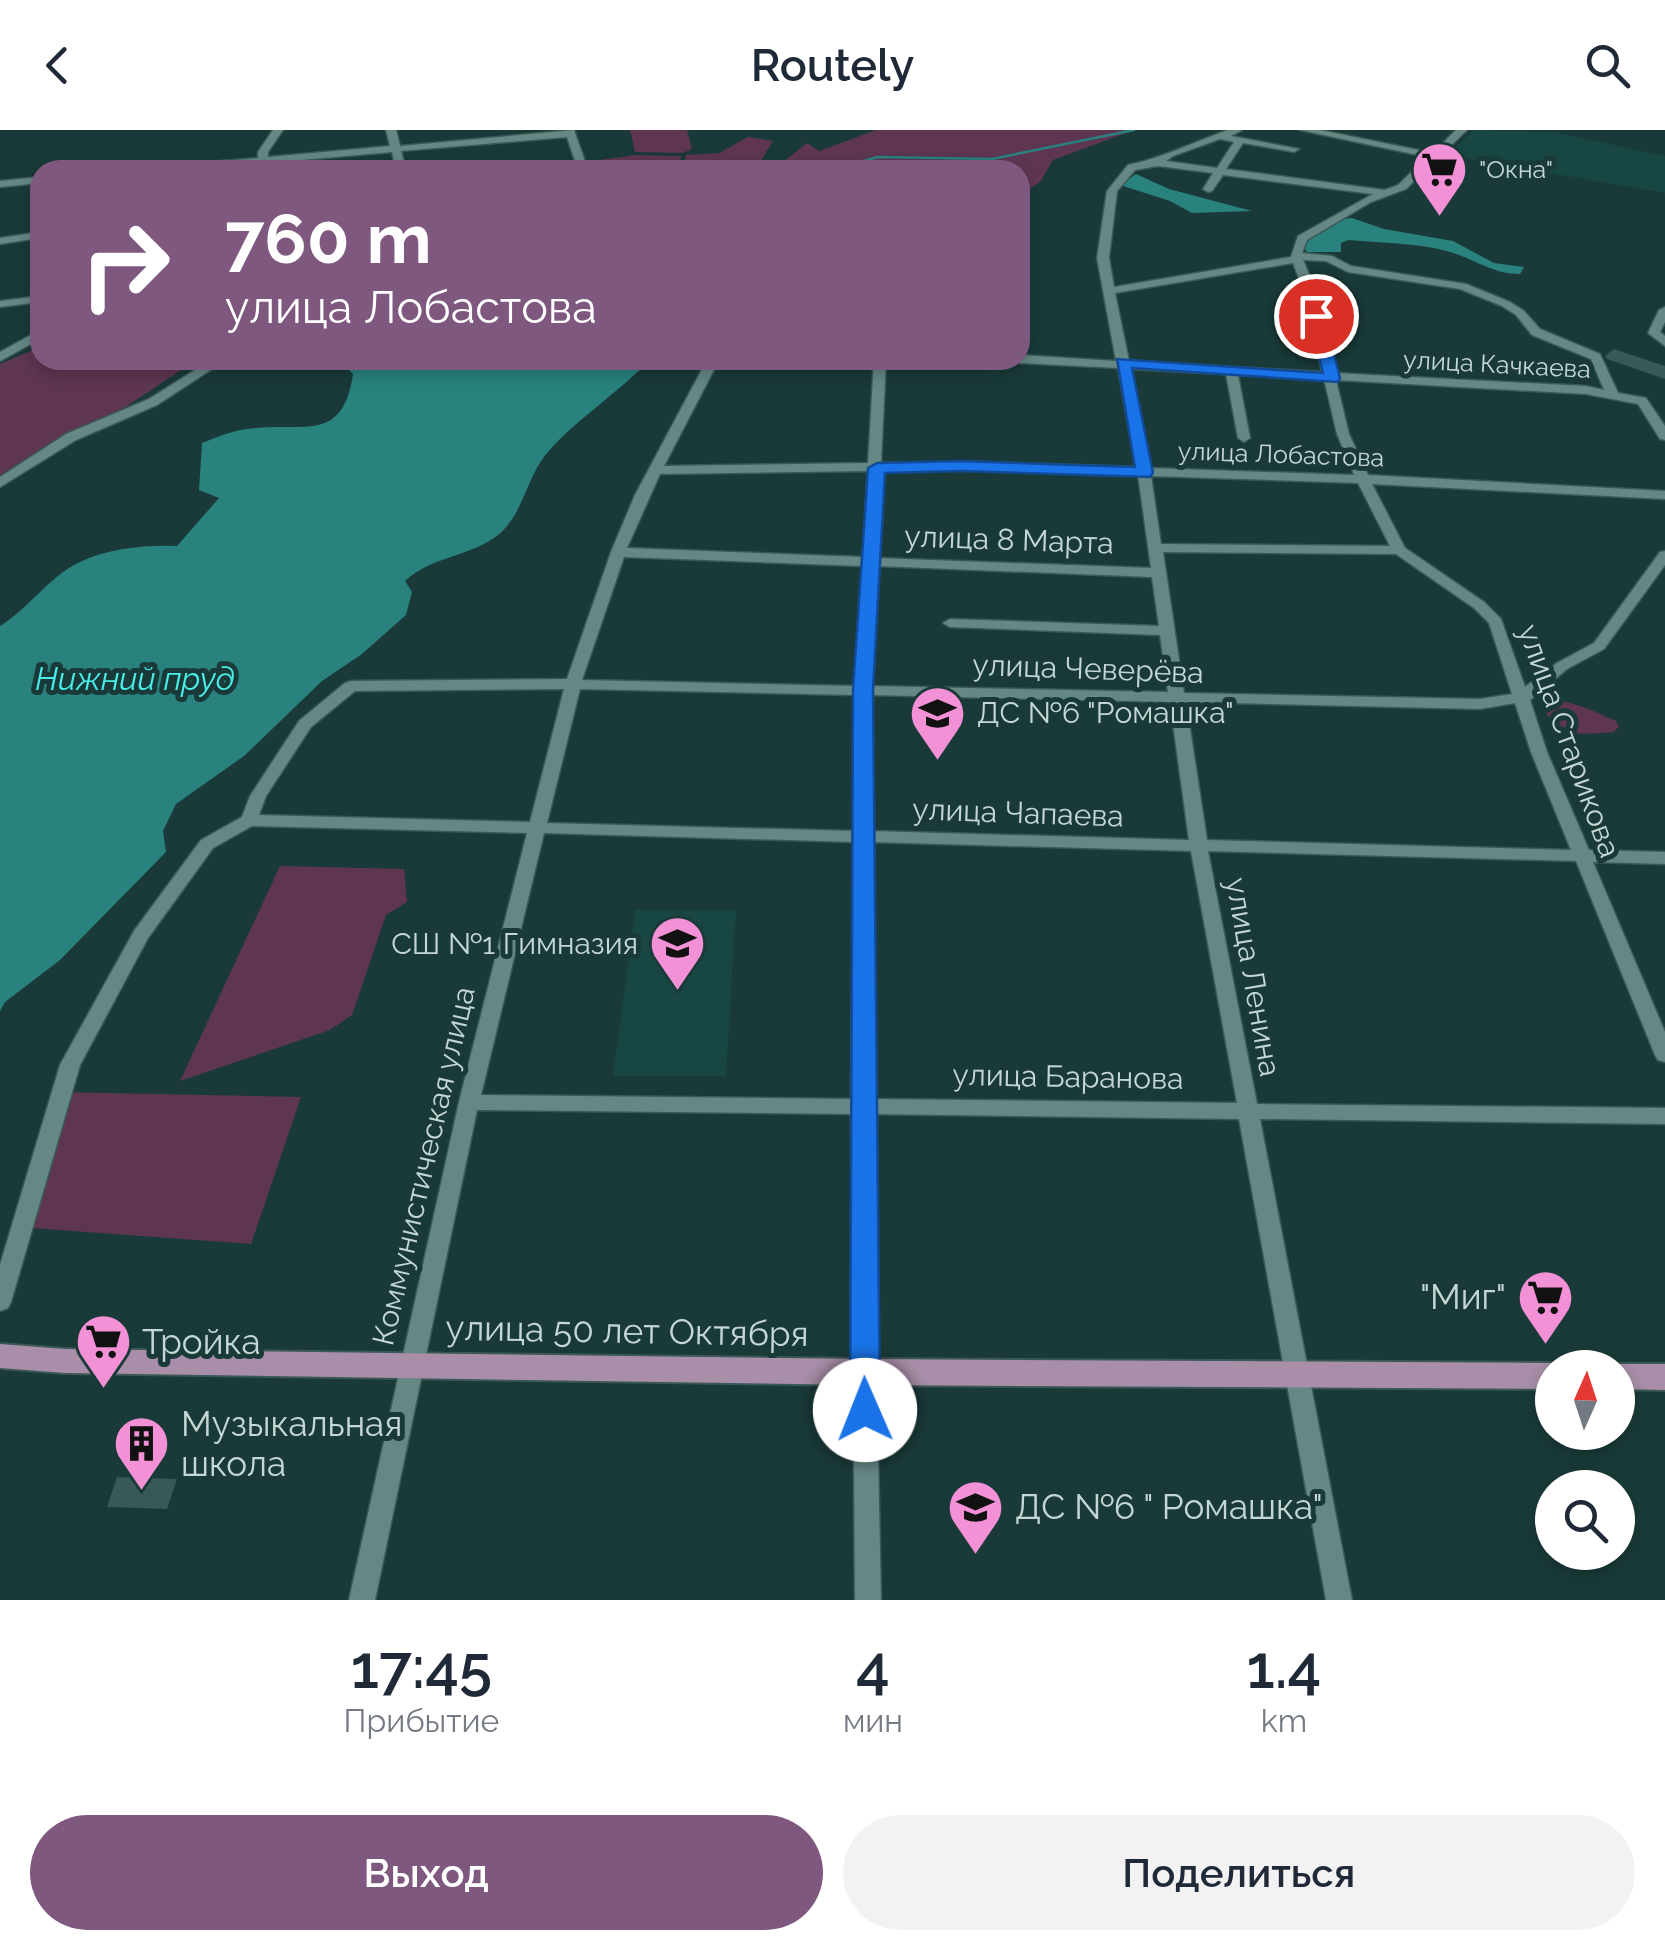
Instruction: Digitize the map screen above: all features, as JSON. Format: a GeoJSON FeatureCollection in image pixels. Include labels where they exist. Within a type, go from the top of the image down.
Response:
{"type":"FeatureCollection","features":[{"type":"Feature","properties":{"kind":"main road","name":"улица 50 лет Октября"},"geometry":{"type":"LineString","coordinates":[[0,1356],[865,1372],[1535,1376]]}},
{"type":"Feature","properties":{"kind":"main road"},"geometry":{"type":"LineString","coordinates":[[1635,1377],[1665,1377]]}},
{"type":"Feature","properties":{"kind":"street"},"geometry":{"type":"LineString","coordinates":[[263,160],[263,152],[278,130]]}},
{"type":"Feature","properties":{"kind":"street"},"geometry":{"type":"LineString","coordinates":[[390,130],[398,160]]}},
{"type":"Feature","properties":{"kind":"street"},"geometry":{"type":"LineString","coordinates":[[1305,130],[1435,156]]}},
{"type":"Feature","properties":{"kind":"street"},"geometry":{"type":"LineString","coordinates":[[1110,292],[1296,258],[1302,238],[1366,200],[1402,187],[1462,130]]}},
{"type":"Feature","properties":{"kind":"street"},"geometry":{"type":"LineString","coordinates":[[307,160],[570,132],[580,160]]}},
{"type":"Feature","properties":{"kind":"street"},"geometry":{"type":"LineString","coordinates":[[1208,189],[1222,172],[1238,135]]}},
{"type":"Feature","properties":{"kind":"street"},"geometry":{"type":"LineString","coordinates":[[1158,163],[1169,154],[1221,136],[1238,135],[1294,150]]}},
{"type":"Feature","properties":{"kind":"street"},"geometry":{"type":"LineString","coordinates":[[1158,163],[1386,193]]}},
{"type":"Feature","properties":{"kind":"street","name":"улица Ленина"},"geometry":{"type":"LineString","coordinates":[[1158,163],[1132,166],[1112,191],[1104,258],[1144,473],[1198,847],[1340,1600]]}},
{"type":"Feature","properties":{"kind":"street"},"geometry":{"type":"LineString","coordinates":[[0,184],[30,181]]}},
{"type":"Feature","properties":{"kind":"street"},"geometry":{"type":"LineString","coordinates":[[1362,188],[1402,187]]}},
{"type":"Feature","properties":{"kind":"street"},"geometry":{"type":"LineString","coordinates":[[0,241],[30,237]]}},
{"type":"Feature","properties":{"kind":"street","name":"улица Старикова"},"geometry":{"type":"LineString","coordinates":[[1296,258],[1308,286],[1343,434],[1399,550],[1480,605],[1496,622],[1539,752],[1665,1055]]}},
{"type":"Feature","properties":{"kind":"street","name":"улица Качкаева"},"geometry":{"type":"LineString","coordinates":[[1296,258],[1328,258],[1354,270],[1446,282],[1490,296],[1520,313],[1536,332],[1596,357],[1612,393]]}},
{"type":"Feature","properties":{"kind":"street"},"geometry":{"type":"LineString","coordinates":[[0,304],[30,301]]}},
{"type":"Feature","properties":{"kind":"street"},"geometry":{"type":"LineString","coordinates":[[1665,310],[1654,333],[1665,342]]}},
{"type":"Feature","properties":{"kind":"street"},"geometry":{"type":"LineString","coordinates":[[0,358],[30,340]]}},
{"type":"Feature","properties":{"kind":"street","name":"улица Качкаева"},"geometry":{"type":"LineString","coordinates":[[1030,358],[1612,393],[1665,410]]}},
{"type":"Feature","properties":{"kind":"street"},"geometry":{"type":"LineString","coordinates":[[0,483],[71,437],[153,402],[203,370]]}},
{"type":"Feature","properties":{"kind":"street","name":"Коммунистическая улица"},"geometry":{"type":"LineString","coordinates":[[362,1600],[470,1102],[573,684],[618,552],[708,370]]}},
{"type":"Feature","properties":{"kind":"street"},"geometry":{"type":"LineString","coordinates":[[868,1600],[862,1105],[863,690],[880,370]]}},
{"type":"Feature","properties":{"kind":"street"},"geometry":{"type":"LineString","coordinates":[[1231,370],[1244,438]]}},
{"type":"Feature","properties":{"kind":"street"},"geometry":{"type":"LineString","coordinates":[[1645,406],[1665,436]]}},
{"type":"Feature","properties":{"kind":"street","name":"улица Лобастова"},"geometry":{"type":"LineString","coordinates":[[656,470],[961,466],[1364,479],[1665,496]]}},
{"type":"Feature","properties":{"kind":"street","name":"улица 8 Марта"},"geometry":{"type":"LineString","coordinates":[[1155,548],[1399,550]]}},
{"type":"Feature","properties":{"kind":"street","name":"улица 8 Марта"},"geometry":{"type":"LineString","coordinates":[[618,552],[869,563],[1014,563],[1159,573]]}},
{"type":"Feature","properties":{"kind":"street"},"geometry":{"type":"LineString","coordinates":[[1523,697],[1562,666],[1599,646],[1665,555]]}},
{"type":"Feature","properties":{"kind":"street"},"geometry":{"type":"LineString","coordinates":[[950,623],[1167,631]]}},
{"type":"Feature","properties":{"kind":"street","name":"улица Чеверёва"},"geometry":{"type":"LineString","coordinates":[[248,820],[258,796],[305,724],[351,686],[573,684],[1480,704],[1523,697]]}},
{"type":"Feature","properties":{"kind":"street"},"geometry":{"type":"LineString","coordinates":[[0,1302],[70,1065],[140,936],[207,844],[248,820]]}},
{"type":"Feature","properties":{"kind":"street","name":"улица Чапаева"},"geometry":{"type":"LineString","coordinates":[[248,820],[1665,858]]}},
{"type":"Feature","properties":{"kind":"street","name":"улица Баранова"},"geometry":{"type":"LineString","coordinates":[[470,1102],[1665,1116]]}},
{"type":"Feature","properties":{"kind":"shaded area"},"geometry":{"type":"Polygon","coordinates":[[[630,130],[687,130],[692,149],[683,153],[635,152],[630,130]]]}},
{"type":"Feature","properties":{"kind":"shaded area"},"geometry":{"type":"Polygon","coordinates":[[[876,130],[1134,130],[1053,160],[1040,182],[1030,189],[1030,160],[786,160],[807,143],[819,151],[876,130]]]}},
{"type":"Feature","properties":{"kind":"shaded area"},"geometry":{"type":"Polygon","coordinates":[[[1474,130],[1553,132],[1665,156],[1665,193],[1446,155],[1474,130]]]}},
{"type":"Feature","properties":{"kind":"shaded area"},"geometry":{"type":"Polygon","coordinates":[[[748,137],[773,141],[761,160],[685,160],[686,155],[719,153],[748,137]]]}},
{"type":"Feature","properties":{"kind":"shaded area"},"geometry":{"type":"Polygon","coordinates":[[[635,155],[681,156],[680,160],[599,160],[635,155]]]}},
{"type":"Feature","properties":{"kind":"shaded area"},"geometry":{"type":"Polygon","coordinates":[[[30,351],[30,370],[181,370],[112,416],[75,430],[0,481],[0,364],[30,351]]]}},
{"type":"Feature","properties":{"kind":"shaded area"},"geometry":{"type":"Polygon","coordinates":[[[1548,700],[1591,710],[1616,721],[1619,727],[1613,732],[1591,734],[1564,730],[1544,709],[1548,700]]]}},
{"type":"Feature","properties":{"kind":"shaded area"},"geometry":{"type":"Polygon","coordinates":[[[280,866],[404,869],[407,902],[386,915],[352,1015],[330,1030],[180,1081],[280,866]]]}},
{"type":"Feature","properties":{"kind":"shaded area","name":"СШ №1 Гимназия"},"geometry":{"type":"Polygon","coordinates":[[[635,910],[736,910],[726,1076],[613,1076],[635,910]]]}},
{"type":"Feature","properties":{"kind":"shaded area"},"geometry":{"type":"Polygon","coordinates":[[[58,1092],[301,1097],[251,1244],[18,1227],[58,1092]]]}},
{"type":"Feature","properties":{"kind":"water"},"geometry":{"type":"Polygon","coordinates":[[[1136,174],[1169,189],[1252,211],[1192,213],[1170,201],[1120,185],[1136,174]]]}},
{"type":"Feature","properties":{"kind":"water"},"geometry":{"type":"Polygon","coordinates":[[[1352,218],[1384,229],[1453,241],[1494,263],[1524,267],[1520,274],[1503,272],[1447,251],[1405,244],[1348,240],[1341,243],[1341,252],[1307,252],[1303,246],[1342,219],[1352,218]]]}},
{"type":"Feature","properties":{"kind":"water","name":"Нижний пруд"},"geometry":{"type":"Polygon","coordinates":[[[349,370],[639,370],[547,453],[502,531],[405,581],[412,592],[406,615],[362,654],[322,681],[244,756],[176,804],[163,831],[166,852],[60,960],[5,1002],[0,1011],[0,626],[78,563],[127,548],[177,546],[219,498],[199,490],[202,443],[242,430],[306,427],[331,420],[348,396],[353,374],[349,370]]]}},
{"type":"Feature","properties":{"kind":"building"},"geometry":{"type":"Polygon","coordinates":[[[1614,349],[1665,366],[1665,379],[1607,359],[1605,356],[1614,349]]]}},
{"type":"Feature","properties":{"kind":"building","name":"Музыкальная школа"},"geometry":{"type":"Polygon","coordinates":[[[117,1477],[177,1479],[167,1509],[107,1507],[117,1477]]]}},
{"type":"Feature","properties":{"kind":"waterway"},"geometry":{"type":"LineString","coordinates":[[867,160],[992,159],[1134,130]]}},
{"type":"Feature","properties":{"kind":"place","name":"\"Окна\""},"geometry":{"type":"Point","coordinates":[1440,218]}},
{"type":"Feature","properties":{"kind":"place","name":"ДС №6 \"Ромашка\""},"geometry":{"type":"Point","coordinates":[938,762]}},
{"type":"Feature","properties":{"kind":"place","name":"СШ №1 Гимназия"},"geometry":{"type":"Point","coordinates":[677,993]}},
{"type":"Feature","properties":{"kind":"place","name":"\"Миг\""},"geometry":{"type":"Point","coordinates":[1545,1346]}},
{"type":"Feature","properties":{"kind":"place","name":"Тройка"},"geometry":{"type":"Point","coordinates":[103,1391]}},
{"type":"Feature","properties":{"kind":"place","name":"Музыкальная школа"},"geometry":{"type":"Point","coordinates":[142,1493]}},
{"type":"Feature","properties":{"kind":"place","name":"ДС №6 \" Ромашка\""},"geometry":{"type":"Point","coordinates":[976,1556]}},
{"type":"Feature","properties":{"kind":"route"},"geometry":{"type":"LineString","coordinates":[[865,1410],[863,690],[877,468],[961,466],[1144,473],[1122,363],[1332,378],[1316,316]]}}]}
